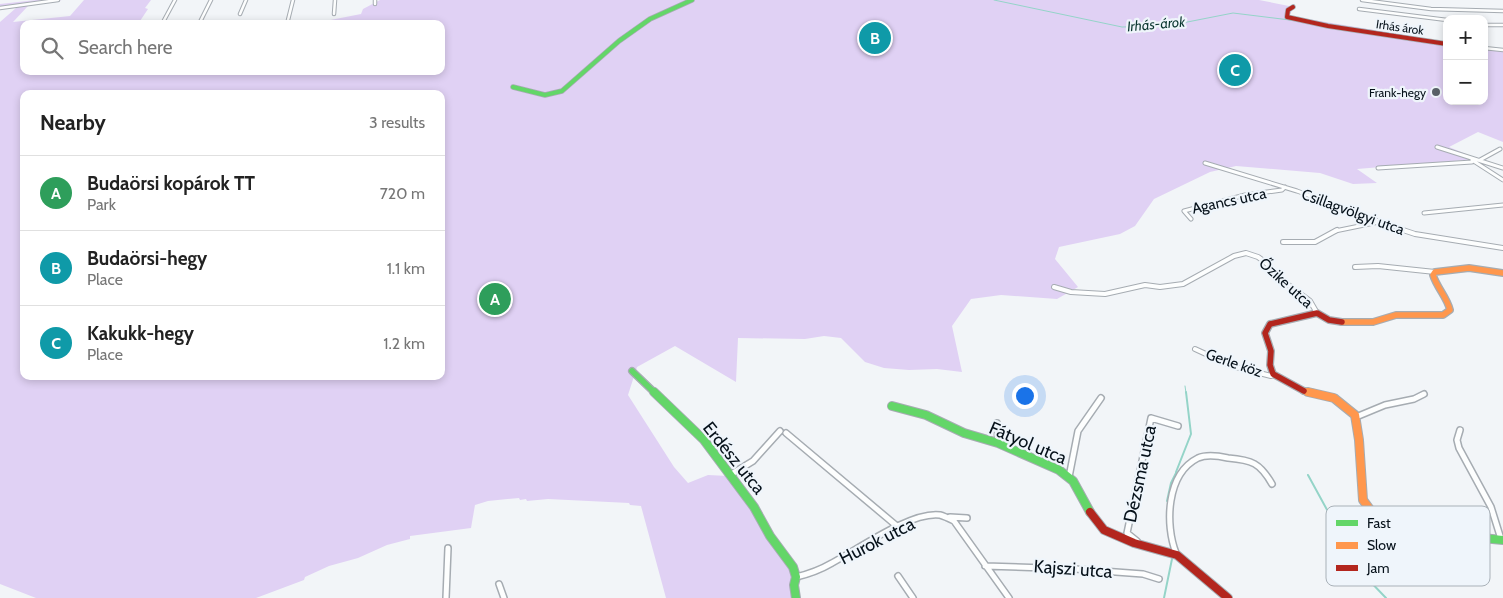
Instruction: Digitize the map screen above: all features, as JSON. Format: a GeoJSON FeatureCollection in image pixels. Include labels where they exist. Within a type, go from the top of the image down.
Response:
{"type":"FeatureCollection","features":[{"type":"Feature","properties":{"kind":"street"},"geometry":{"type":"LineString","coordinates":[[0,8],[58,0]]}},
{"type":"Feature","properties":{"kind":"street"},"geometry":{"type":"LineString","coordinates":[[164,20],[175,0]]}},
{"type":"Feature","properties":{"kind":"street"},"geometry":{"type":"LineString","coordinates":[[201,20],[211,0]]}},
{"type":"Feature","properties":{"kind":"street"},"geometry":{"type":"LineString","coordinates":[[240,14],[246,0]]}},
{"type":"Feature","properties":{"kind":"street"},"geometry":{"type":"LineString","coordinates":[[288,20],[293,0]]}},
{"type":"Feature","properties":{"kind":"street"},"geometry":{"type":"LineString","coordinates":[[334,14],[335,0]]}},
{"type":"Feature","properties":{"kind":"street"},"geometry":{"type":"LineString","coordinates":[[513,87],[545,95],[562,91],[619,42],[650,19],[692,0]]}},
{"type":"Feature","properties":{"kind":"street"},"geometry":{"type":"LineString","coordinates":[[1362,0],[1403,6],[1503,11]]}},
{"type":"Feature","properties":{"kind":"street"},"geometry":{"type":"LineString","coordinates":[[1403,6],[1404,15]]}},
{"type":"Feature","properties":{"kind":"street","name":"Irhás árok"},"geometry":{"type":"LineString","coordinates":[[1293,7],[1286,16],[1351,30],[1443,43]]}},
{"type":"Feature","properties":{"kind":"street"},"geometry":{"type":"LineString","coordinates":[[1359,9],[1443,20]]}},
{"type":"Feature","properties":{"kind":"street"},"geometry":{"type":"LineString","coordinates":[[1488,24],[1503,25]]}},
{"type":"Feature","properties":{"kind":"street"},"geometry":{"type":"LineString","coordinates":[[1488,48],[1503,50]]}},
{"type":"Feature","properties":{"kind":"street"},"geometry":{"type":"LineString","coordinates":[[1437,147],[1472,161],[1503,180]]}},
{"type":"Feature","properties":{"kind":"street"},"geometry":{"type":"LineString","coordinates":[[1378,168],[1480,160],[1500,149]]}},
{"type":"Feature","properties":{"kind":"street"},"geometry":{"type":"LineString","coordinates":[[1480,160],[1503,168]]}},
{"type":"Feature","properties":{"kind":"street","name":"Csillagvölgyi utca"},"geometry":{"type":"LineString","coordinates":[[1205,163],[1286,188],[1419,235],[1503,248]]}},
{"type":"Feature","properties":{"kind":"street","name":"Agancs utca"},"geometry":{"type":"LineString","coordinates":[[1191,219],[1184,211],[1244,195],[1286,188]]}},
{"type":"Feature","properties":{"kind":"street"},"geometry":{"type":"LineString","coordinates":[[1424,213],[1503,206]]}},
{"type":"Feature","properties":{"kind":"street","name":"Őzike utca"},"geometry":{"type":"LineString","coordinates":[[1283,242],[1315,242],[1338,229],[1379,222]]}},
{"type":"Feature","properties":{"kind":"street","name":"Őzike utca"},"geometry":{"type":"LineString","coordinates":[[1054,287],[1071,292],[1106,294],[1125,291],[1145,284],[1160,287],[1182,284],[1234,256],[1246,253],[1258,257],[1265,262],[1287,284],[1310,301],[1317,313]]}},
{"type":"Feature","properties":{"kind":"street"},"geometry":{"type":"LineString","coordinates":[[1355,267],[1378,266],[1436,272],[1453,267],[1466,267],[1503,273]]}},
{"type":"Feature","properties":{"kind":"street"},"geometry":{"type":"LineString","coordinates":[[1367,506],[1363,500],[1356,417],[1347,407],[1334,398],[1298,388],[1273,374],[1270,365],[1272,351],[1266,333],[1267,328],[1270,324],[1317,313],[1329,320],[1348,323],[1373,322],[1396,315],[1443,315],[1450,310],[1450,305],[1434,280],[1433,275],[1436,272]]}},
{"type":"Feature","properties":{"kind":"street","name":"Gerle köz"},"geometry":{"type":"LineString","coordinates":[[1195,349],[1204,355],[1250,372],[1273,374]]}},
{"type":"Feature","properties":{"kind":"street","name":"Erdész utca"},"geometry":{"type":"LineString","coordinates":[[632,371],[704,440],[754,507],[770,536],[794,567],[796,577]]}},
{"type":"Feature","properties":{"kind":"street"},"geometry":{"type":"LineString","coordinates":[[1356,417],[1370,414],[1390,404],[1414,400],[1424,394]]}},
{"type":"Feature","properties":{"kind":"street"},"geometry":{"type":"LineString","coordinates":[[1069,477],[1078,431],[1081,424],[1093,411],[1101,398]]}},
{"type":"Feature","properties":{"kind":"street","name":"Fátyol utca"},"geometry":{"type":"LineString","coordinates":[[892,406],[926,415],[962,433],[998,444],[1059,470],[1069,477],[1088,509],[1104,530],[1147,548],[1169,551],[1178,555],[1228,598]]}},
{"type":"Feature","properties":{"kind":"street","name":"Dézsma utca"},"geometry":{"type":"LineString","coordinates":[[1147,548],[1128,533],[1151,418],[1178,426]]}},
{"type":"Feature","properties":{"kind":"street"},"geometry":{"type":"LineString","coordinates":[[997,423],[998,444]]}},
{"type":"Feature","properties":{"kind":"street"},"geometry":{"type":"LineString","coordinates":[[1460,430],[1457,440],[1459,448],[1491,507],[1502,539]]}},
{"type":"Feature","properties":{"kind":"street"},"geometry":{"type":"LineString","coordinates":[[730,474],[753,461],[780,431]]}},
{"type":"Feature","properties":{"kind":"street"},"geometry":{"type":"LineString","coordinates":[[786,433],[898,527]]}},
{"type":"Feature","properties":{"kind":"street"},"geometry":{"type":"LineString","coordinates":[[1178,555],[1174,549],[1168,518],[1173,494],[1187,467],[1196,459],[1205,456],[1232,458],[1258,463],[1272,484]]}},
{"type":"Feature","properties":{"kind":"street","name":"Hurok utca"},"geometry":{"type":"LineString","coordinates":[[796,577],[816,573],[873,539],[915,520],[936,516],[967,518]]}},
{"type":"Feature","properties":{"kind":"street"},"geometry":{"type":"LineString","coordinates":[[947,516],[954,521],[1009,598]]}},
{"type":"Feature","properties":{"kind":"street"},"geometry":{"type":"LineString","coordinates":[[446,598],[448,548]]}},
{"type":"Feature","properties":{"kind":"street","name":"Kajszi utca"},"geometry":{"type":"LineString","coordinates":[[985,566],[1075,569],[1143,574],[1160,579]]}},
{"type":"Feature","properties":{"kind":"street"},"geometry":{"type":"LineString","coordinates":[[898,576],[913,598]]}},
{"type":"Feature","properties":{"kind":"street"},"geometry":{"type":"LineString","coordinates":[[796,577],[794,585],[796,598]]}},
{"type":"Feature","properties":{"kind":"street"},"geometry":{"type":"LineString","coordinates":[[499,584],[504,598]]}},
{"type":"Feature","properties":{"kind":"shaded area"},"geometry":{"type":"Polygon","coordinates":[[[36,0],[62,0],[28,6],[13,22],[20,21],[20,75],[445,75],[445,20],[330,20],[361,14],[363,9],[380,0],[1259,0],[1294,7],[1289,16],[1443,41],[1443,105],[1488,105],[1488,48],[1503,50],[1503,142],[1478,132],[1449,147],[1478,159],[1357,169],[1377,183],[1353,184],[1320,173],[1236,166],[1210,172],[1154,199],[1135,226],[1120,234],[1059,247],[1055,259],[1078,287],[1057,299],[1001,295],[971,299],[952,326],[962,372],[937,369],[909,370],[884,368],[865,362],[841,338],[824,336],[805,339],[738,338],[736,382],[675,346],[637,367],[628,395],[674,467],[688,483],[708,475],[728,476],[757,516],[794,575],[791,580],[792,598],[666,598],[641,506],[630,505],[629,503],[548,499],[527,501],[526,499],[520,500],[519,498],[488,501],[475,505],[471,528],[410,536],[410,539],[387,545],[358,558],[329,566],[305,577],[304,580],[256,598],[36,598],[0,584],[0,22],[16,8],[0,9],[0,4],[36,0]]]}},
{"type":"Feature","properties":{"kind":"shaded area"},"geometry":{"type":"Polygon","coordinates":[[[84,0],[151,0],[145,8],[148,9],[141,20],[32,20],[70,16],[84,0]]]}},
{"type":"Feature","properties":{"kind":"waterway","name":"Irhás-árok"},"geometry":{"type":"LineString","coordinates":[[994,0],[1122,27],[1167,26],[1233,13],[1298,21]]}},
{"type":"Feature","properties":{"kind":"waterway","name":"Irhás-árok"},"geometry":{"type":"LineString","coordinates":[[1334,25],[1357,29]]}},
{"type":"Feature","properties":{"kind":"waterway"},"geometry":{"type":"LineString","coordinates":[[1185,386],[1186,393]]}},
{"type":"Feature","properties":{"kind":"waterway"},"geometry":{"type":"LineString","coordinates":[[1176,472],[1191,434],[1186,392]]}},
{"type":"Feature","properties":{"kind":"waterway"},"geometry":{"type":"LineString","coordinates":[[1167,501],[1171,483],[1176,473]]}},
{"type":"Feature","properties":{"kind":"waterway"},"geometry":{"type":"LineString","coordinates":[[1308,475],[1326,508]]}},
{"type":"Feature","properties":{"kind":"waterway"},"geometry":{"type":"LineString","coordinates":[[1164,598],[1172,559]]}},
{"type":"Feature","properties":{"kind":"waterway"},"geometry":{"type":"LineString","coordinates":[[1374,586],[1386,598]]}},
{"type":"Feature","properties":{"kind":"traffic: fast"},"geometry":{"type":"LineString","coordinates":[[513,87],[545,95],[562,91],[619,41],[650,19],[692,0]]}},
{"type":"Feature","properties":{"kind":"traffic: fast"},"geometry":{"type":"LineString","coordinates":[[632,371],[704,440],[754,507],[770,536],[793,567],[796,577],[794,585],[796,598]]}},
{"type":"Feature","properties":{"kind":"traffic: fast"},"geometry":{"type":"LineString","coordinates":[[892,406],[926,415],[964,433],[998,443],[1059,470],[1073,481],[1090,512]]}},
{"type":"Feature","properties":{"kind":"traffic: fast"},"geometry":{"type":"LineString","coordinates":[[1490,539],[1503,540]]}},
{"type":"Feature","properties":{"kind":"traffic: slow"},"geometry":{"type":"LineString","coordinates":[[1342,322],[1373,322],[1396,315],[1443,315],[1450,310],[1447,300],[1433,275],[1435,272],[1452,268],[1469,268],[1503,273]]}},
{"type":"Feature","properties":{"kind":"traffic: slow"},"geometry":{"type":"LineString","coordinates":[[1304,391],[1334,398],[1355,415],[1359,440],[1363,500],[1367,506]]}},
{"type":"Feature","properties":{"kind":"traffic: jam"},"geometry":{"type":"LineString","coordinates":[[1293,7],[1288,10],[1287,17],[1328,26],[1443,43]]}},
{"type":"Feature","properties":{"kind":"traffic: jam"},"geometry":{"type":"LineString","coordinates":[[1304,391],[1273,374],[1270,365],[1271,351],[1265,333],[1270,324],[1317,313],[1329,320],[1342,322]]}},
{"type":"Feature","properties":{"kind":"traffic: jam"},"geometry":{"type":"LineString","coordinates":[[1090,512],[1104,530],[1134,543],[1177,555],[1228,598]]}},
{"type":"Feature","properties":{"kind":"place","name":"Budaörsi-hegy"},"geometry":{"type":"Point","coordinates":[875,38]}},
{"type":"Feature","properties":{"kind":"place","name":"Kakukk-hegy"},"geometry":{"type":"Point","coordinates":[1235,70]}},
{"type":"Feature","properties":{"kind":"place","name":"Frank-hegy"},"geometry":{"type":"Point","coordinates":[1436,92]}},
{"type":"Feature","properties":{"kind":"place","name":"Budaörsi kopárok TT"},"geometry":{"type":"Point","coordinates":[495,299]}}]}
